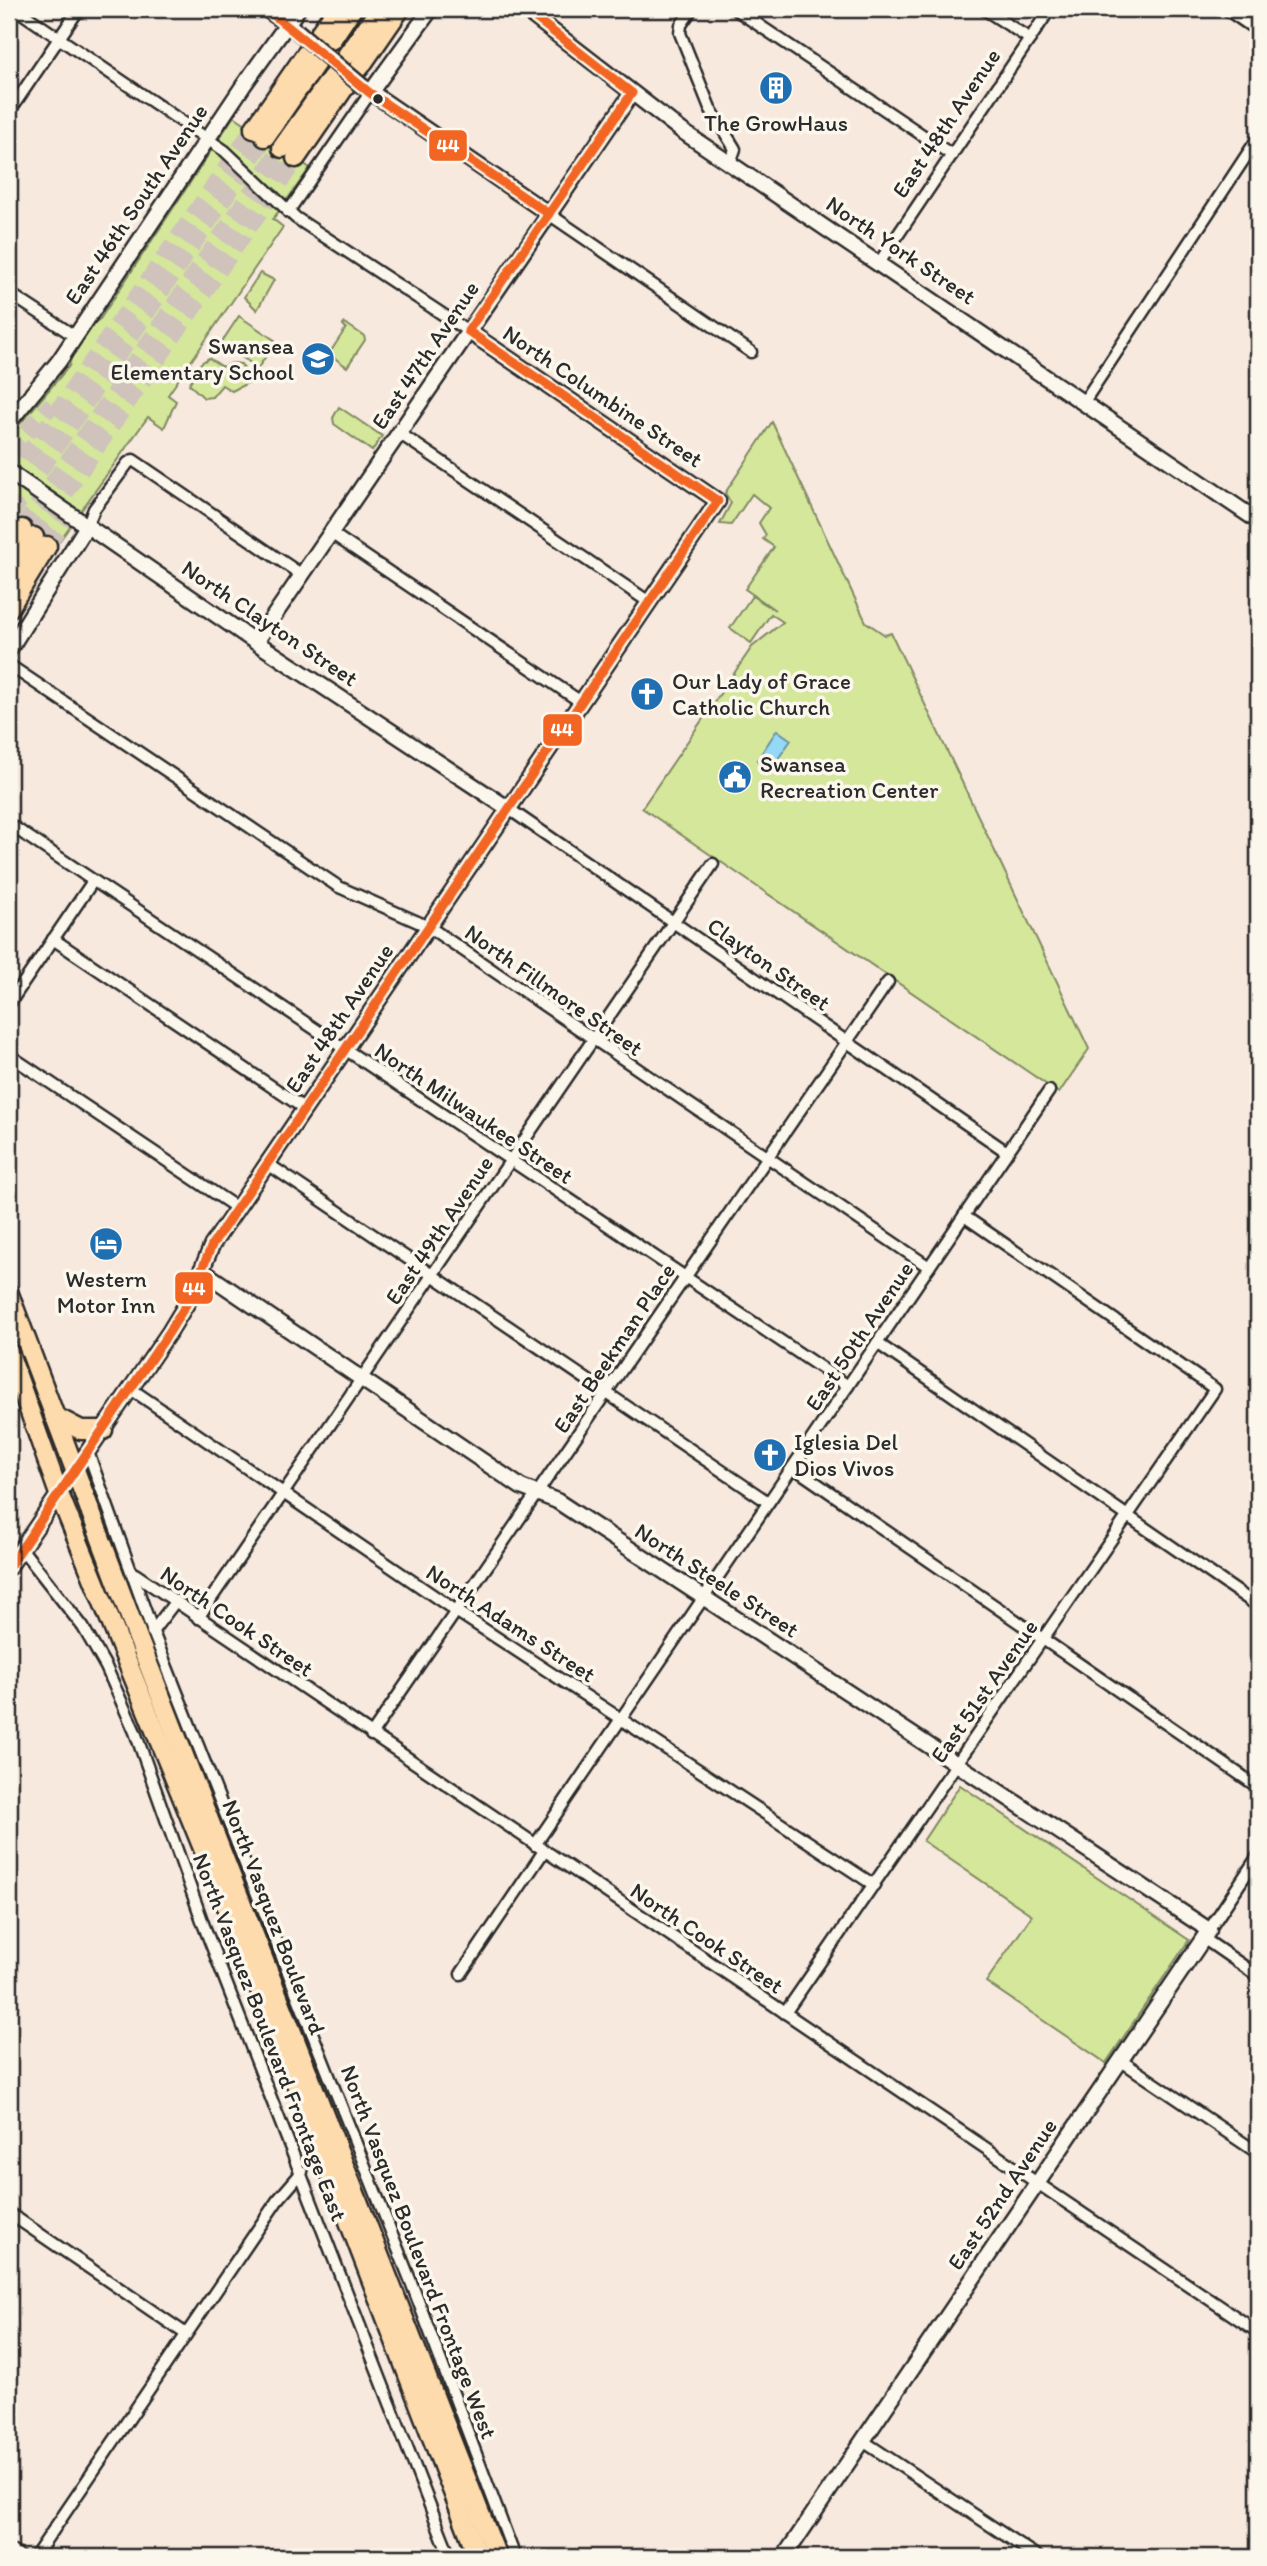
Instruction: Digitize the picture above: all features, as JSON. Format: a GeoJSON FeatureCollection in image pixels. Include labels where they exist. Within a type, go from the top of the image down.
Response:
{"type":"FeatureCollection","features":[{"type":"Feature","properties":{"kind":"highway"},"geometry":{"type":"LineString","coordinates":[[337,9],[326,36],[352,9]]}},
{"type":"Feature","properties":{"kind":"highway"},"geometry":{"type":"LineString","coordinates":[[380,9],[354,61],[400,9]]}},
{"type":"Feature","properties":{"kind":"highway"},"geometry":{"type":"LineString","coordinates":[[260,133],[311,58]]}},
{"type":"Feature","properties":{"kind":"highway"},"geometry":{"type":"LineString","coordinates":[[289,153],[352,86]]}},
{"type":"Feature","properties":{"kind":"highway"},"geometry":{"type":"LineString","coordinates":[[9,548],[34,537]]}},
{"type":"Feature","properties":{"kind":"highway"},"geometry":{"type":"LineString","coordinates":[[9,575],[34,537]]}},
{"type":"Feature","properties":{"kind":"highway"},"geometry":{"type":"LineString","coordinates":[[9,608],[34,537]]}},
{"type":"Feature","properties":{"kind":"highway","name":"North Vasquez Boulevard"},"geometry":{"type":"LineString","coordinates":[[9,1294],[54,1416],[146,1635],[497,2557]]}},
{"type":"Feature","properties":{"kind":"highway","name":"North Vasquez Boulevard"},"geometry":{"type":"LineString","coordinates":[[9,1353],[59,1494],[250,1964],[478,2557]]}},
{"type":"Feature","properties":{"kind":"highway"},"geometry":{"type":"LineString","coordinates":[[54,1416],[81,1430],[103,1430]]}},
{"type":"Feature","properties":{"kind":"street","name":"North Columbine Street"},"geometry":{"type":"LineString","coordinates":[[16,9],[208,138],[285,209],[718,501]]}},
{"type":"Feature","properties":{"kind":"street"},"geometry":{"type":"LineString","coordinates":[[9,112],[79,9]]}},
{"type":"Feature","properties":{"kind":"street"},"geometry":{"type":"LineString","coordinates":[[266,9],[292,27],[352,86],[549,214],[751,352]]}},
{"type":"Feature","properties":{"kind":"street","name":"East 46th South Avenue"},"geometry":{"type":"LineString","coordinates":[[9,422],[46,380],[208,138],[292,27],[298,9]]}},
{"type":"Feature","properties":{"kind":"street"},"geometry":{"type":"LineString","coordinates":[[285,209],[352,86],[430,9]]}},
{"type":"Feature","properties":{"kind":"street","name":"North York Street"},"geometry":{"type":"LineString","coordinates":[[524,9],[632,93],[730,163],[1258,521]]}},
{"type":"Feature","properties":{"kind":"street"},"geometry":{"type":"LineString","coordinates":[[692,9],[681,26],[681,33],[710,108],[735,149],[730,163]]}},
{"type":"Feature","properties":{"kind":"street"},"geometry":{"type":"LineString","coordinates":[[735,9],[952,155]]}},
{"type":"Feature","properties":{"kind":"street"},"geometry":{"type":"LineString","coordinates":[[985,9],[1030,39]]}},
{"type":"Feature","properties":{"kind":"street","name":"East 48th Avenue"},"geometry":{"type":"LineString","coordinates":[[879,263],[1051,9]]}},
{"type":"Feature","properties":{"kind":"street"},"geometry":{"type":"LineString","coordinates":[[1226,9],[1258,31]]}},
{"type":"Feature","properties":{"kind":"street","name":"East 47th Avenue"},"geometry":{"type":"LineString","coordinates":[[256,642],[632,93]]}},
{"type":"Feature","properties":{"kind":"street"},"geometry":{"type":"LineString","coordinates":[[1083,403],[1258,138]]}},
{"type":"Feature","properties":{"kind":"street"},"geometry":{"type":"LineString","coordinates":[[9,293],[76,337]]}},
{"type":"Feature","properties":{"kind":"street"},"geometry":{"type":"LineString","coordinates":[[398,433],[649,602]]}},
{"type":"Feature","properties":{"kind":"street"},"geometry":{"type":"LineString","coordinates":[[9,650],[108,491],[133,460],[302,575]]}},
{"type":"Feature","properties":{"kind":"street","name":"North Clayton Street"},"geometry":{"type":"LineString","coordinates":[[9,472],[256,642],[509,809]]}},
{"type":"Feature","properties":{"kind":"street","name":"East 48th Avenue"},"geometry":{"type":"LineString","coordinates":[[9,1567],[186,1306],[208,1253],[237,1209],[718,501]]}},
{"type":"Feature","properties":{"kind":"street"},"geometry":{"type":"LineString","coordinates":[[331,533],[581,702]]}},
{"type":"Feature","properties":{"kind":"street","name":"North Fillmore Street"},"geometry":{"type":"LineString","coordinates":[[9,666],[339,887],[429,927],[929,1267]]}},
{"type":"Feature","properties":{"kind":"street","name":"Clayton Street"},"geometry":{"type":"LineString","coordinates":[[509,809],[1007,1152]]}},
{"type":"Feature","properties":{"kind":"street","name":"North Milwaukee Street"},"geometry":{"type":"LineString","coordinates":[[9,824],[848,1385]]}},
{"type":"Feature","properties":{"kind":"street","name":"East 49th Avenue"},"geometry":{"type":"LineString","coordinates":[[198,1618],[713,864]]}},
{"type":"Feature","properties":{"kind":"street"},"geometry":{"type":"LineString","coordinates":[[9,1004],[93,881]]}},
{"type":"Feature","properties":{"kind":"street"},"geometry":{"type":"LineString","coordinates":[[53,939],[305,1109]]}},
{"type":"Feature","properties":{"kind":"street","name":"East Beekman Place"},"geometry":{"type":"LineString","coordinates":[[371,1735],[888,982]]}},
{"type":"Feature","properties":{"kind":"street"},"geometry":{"type":"LineString","coordinates":[[9,1055],[237,1209]]}},
{"type":"Feature","properties":{"kind":"street","name":"East 50th Avenue"},"geometry":{"type":"LineString","coordinates":[[461,1974],[621,1718],[1049,1091]]}},
{"type":"Feature","properties":{"kind":"street"},"geometry":{"type":"LineString","coordinates":[[268,1164],[768,1502]]}},
{"type":"Feature","properties":{"kind":"street","name":"East 51st Avenue"},"geometry":{"type":"LineString","coordinates":[[785,2013],[1215,1390],[964,1216]]}},
{"type":"Feature","properties":{"kind":"street","name":"North Steele Street"},"geometry":{"type":"LineString","coordinates":[[201,1270],[521,1487],[556,1501],[956,1765],[1206,1934],[1258,1976]]}},
{"type":"Feature","properties":{"kind":"street"},"geometry":{"type":"LineString","coordinates":[[877,1343],[1258,1606]]}},
{"type":"Feature","properties":{"kind":"street","name":"North Adams Street"},"geometry":{"type":"LineString","coordinates":[[131,1389],[456,1611],[874,1885]]}},
{"type":"Feature","properties":{"kind":"street","name":"North Vasquez Boulevard Frontage West"},"geometry":{"type":"LineString","coordinates":[[88,1452],[135,1574],[146,1635],[411,2282],[516,2557]]}},
{"type":"Feature","properties":{"kind":"street"},"geometry":{"type":"LineString","coordinates":[[793,1467],[1258,1787]]}},
{"type":"Feature","properties":{"kind":"street","name":"North Vasquez Boulevard Frontage East"},"geometry":{"type":"LineString","coordinates":[[22,1548],[83,1627],[106,1667],[135,1732],[204,1926],[450,2557]]}},
{"type":"Feature","properties":{"kind":"street","name":"North Cook Street"},"geometry":{"type":"LineString","coordinates":[[135,1574],[1258,2332]]}},
{"type":"Feature","properties":{"kind":"street"},"geometry":{"type":"LineString","coordinates":[[146,1635],[175,1602]]}},
{"type":"Feature","properties":{"kind":"street","name":"East 52nd Avenue"},"geometry":{"type":"LineString","coordinates":[[784,2557],[1258,1856]]}},
{"type":"Feature","properties":{"kind":"street"},"geometry":{"type":"LineString","coordinates":[[1120,2060],[1258,2153]]}},
{"type":"Feature","properties":{"kind":"street"},"geometry":{"type":"LineString","coordinates":[[35,2557],[277,2201],[302,2172]]}},
{"type":"Feature","properties":{"kind":"street"},"geometry":{"type":"LineString","coordinates":[[9,2213],[186,2334]]}},
{"type":"Feature","properties":{"kind":"street"},"geometry":{"type":"LineString","coordinates":[[863,2441],[1038,2557]]}},
{"type":"Feature","properties":{"kind":"street"},"geometry":{"type":"LineString","coordinates":[[9,2549],[20,2557]]}},
{"type":"Feature","properties":{"kind":"green space"},"geometry":{"type":"Polygon","coordinates":[[[234,116],[310,168],[273,219],[283,227],[168,395],[176,401],[164,428],[148,417],[53,550],[9,519],[9,437],[69,366],[80,339],[100,319],[234,116]]]}},
{"type":"Feature","properties":{"kind":"green space"},"geometry":{"type":"Polygon","coordinates":[[[260,273],[274,280],[257,310],[244,297],[260,273]]]}},
{"type":"Feature","properties":{"kind":"green space"},"geometry":{"type":"Polygon","coordinates":[[[239,316],[276,341],[258,368],[221,343],[239,316]]]}},
{"type":"Feature","properties":{"kind":"green space"},"geometry":{"type":"Polygon","coordinates":[[[345,323],[364,336],[365,340],[347,367],[329,354],[346,328],[343,325],[345,323]]]}},
{"type":"Feature","properties":{"kind":"green space"},"geometry":{"type":"Polygon","coordinates":[[[209,358],[223,367],[232,363],[241,364],[251,381],[232,391],[222,385],[212,397],[204,398],[189,384],[201,363],[209,358]]]}},
{"type":"Feature","properties":{"kind":"green space"},"geometry":{"type":"Polygon","coordinates":[[[339,407],[382,436],[372,451],[334,424],[333,418],[339,407]]]}},
{"type":"Feature","properties":{"kind":"green space"},"geometry":{"type":"Polygon","coordinates":[[[772,422],[866,622],[885,635],[891,633],[1089,1049],[1059,1093],[642,808],[752,647],[783,622],[771,614],[751,643],[730,628],[752,596],[775,610],[745,589],[774,547],[763,539],[766,535],[759,523],[769,508],[752,494],[731,525],[720,524],[731,503],[725,493],[772,422]]]}},
{"type":"Feature","properties":{"kind":"green space"},"geometry":{"type":"Polygon","coordinates":[[[960,1785],[1189,1940],[1106,2063],[986,1982],[1032,1915],[923,1841],[960,1785]]]}},
{"type":"Feature","properties":{"kind":"water"},"geometry":{"type":"Polygon","coordinates":[[[777,730],[791,740],[771,769],[757,760],[777,730]]]}},
{"type":"Feature","properties":{"kind":"tunnel"},"geometry":{"type":"LineString","coordinates":[[9,482],[254,129]]}},
{"type":"Feature","properties":{"kind":"tunnel"},"geometry":{"type":"LineString","coordinates":[[9,515],[265,137]]}},
{"type":"Feature","properties":{"kind":"tunnel"},"geometry":{"type":"LineString","coordinates":[[22,529],[282,148]]}},
{"type":"Feature","properties":{"kind":"tunnel"},"geometry":{"type":"LineString","coordinates":[[34,537],[296,158]]}},
{"type":"Feature","properties":{"kind":"tunnel"},"geometry":{"type":"LineString","coordinates":[[9,453],[52,404]]}},
{"type":"Feature","properties":{"kind":"tunnel"},"geometry":{"type":"LineString","coordinates":[[47,546],[74,499]]}},
{"type":"Feature","properties":{"kind":"transit line","name":"44"},"geometry":{"type":"LineString","coordinates":[[266,9],[370,93],[549,214]]}},
{"type":"Feature","properties":{"kind":"transit line","name":"44"},"geometry":{"type":"LineString","coordinates":[[9,1567],[170,1331],[190,1298],[212,1245],[718,501],[468,331],[632,93],[524,9]]}},
{"type":"Feature","properties":{"kind":"place","name":"The GrowHaus"},"geometry":{"type":"Point","coordinates":[776,88]}},
{"type":"Feature","properties":{"kind":"place","name":"Swansea Elementary School"},"geometry":{"type":"Point","coordinates":[318,359]}},
{"type":"Feature","properties":{"kind":"place","name":"Our Lady of Grace Catholic Church"},"geometry":{"type":"Point","coordinates":[647,694]}},
{"type":"Feature","properties":{"kind":"place","name":"Swansea Recreation Center"},"geometry":{"type":"Point","coordinates":[735,777]}},
{"type":"Feature","properties":{"kind":"place","name":"Western Motor Inn"},"geometry":{"type":"Point","coordinates":[106,1244]}},
{"type":"Feature","properties":{"kind":"place","name":"Iglesia Del Dios Vivos"},"geometry":{"type":"Point","coordinates":[770,1455]}}]}
